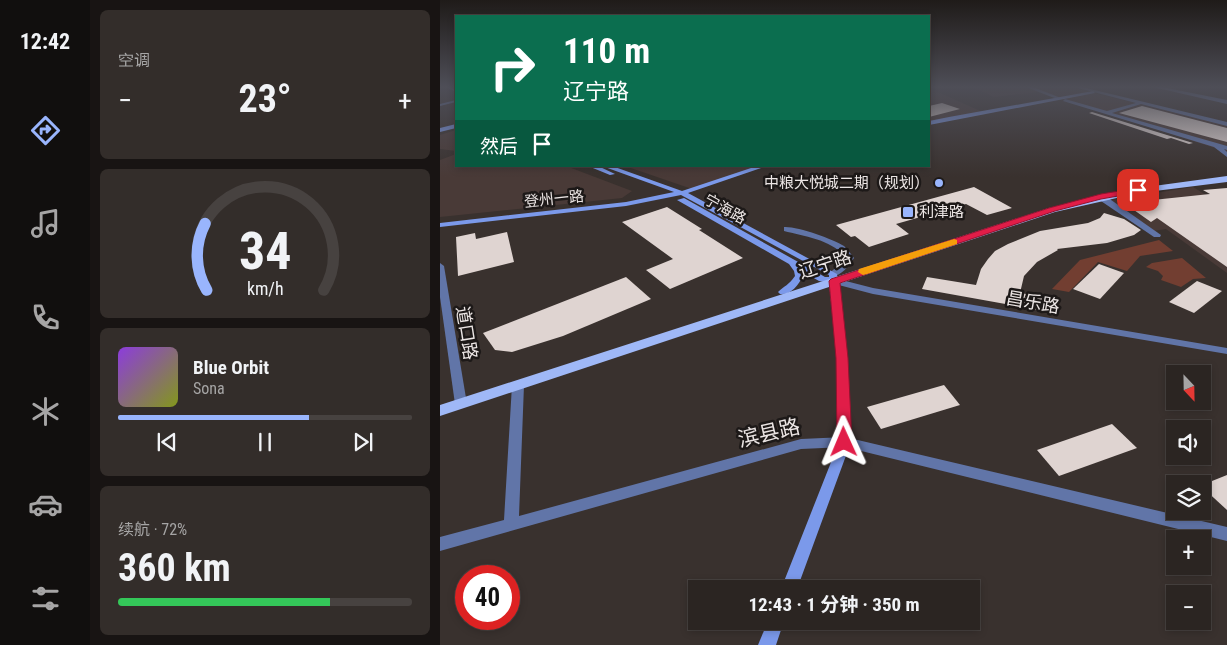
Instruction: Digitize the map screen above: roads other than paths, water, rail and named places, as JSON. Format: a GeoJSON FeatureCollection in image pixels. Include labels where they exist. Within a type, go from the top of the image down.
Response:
{"type":"FeatureCollection","features":[{"type":"Feature","properties":{"kind":"main road","name":"辽宁路"},"geometry":{"type":"LineString","coordinates":[[440,405],[518,385],[1066,199],[1184,178],[1227,174]]}},
{"type":"Feature","properties":{"kind":"main road","name":"辽宁路"},"geometry":{"type":"LineString","coordinates":[[440,411],[461,401],[783,292],[1052,210],[1101,196],[1227,179]]}},
{"type":"Feature","properties":{"kind":"street"},"geometry":{"type":"LineString","coordinates":[[930,123],[954,117]]}},
{"type":"Feature","properties":{"kind":"street"},"geometry":{"type":"LineString","coordinates":[[1119,117],[1227,148]]}},
{"type":"Feature","properties":{"kind":"street"},"geometry":{"type":"LineString","coordinates":[[1198,117],[1227,124]]}},
{"type":"Feature","properties":{"kind":"street"},"geometry":{"type":"LineString","coordinates":[[440,130],[455,126]]}},
{"type":"Feature","properties":{"kind":"street"},"geometry":{"type":"LineString","coordinates":[[1216,146],[1227,154]]}},
{"type":"Feature","properties":{"kind":"street","name":"宁海路"},"geometry":{"type":"LineString","coordinates":[[594,167],[671,195],[793,263],[830,278]]}},
{"type":"Feature","properties":{"kind":"street","name":"宁海路"},"geometry":{"type":"LineString","coordinates":[[608,167],[682,193],[830,278]]}},
{"type":"Feature","properties":{"kind":"street","name":"登州一路"},"geometry":{"type":"LineString","coordinates":[[440,225],[610,207],[682,193],[761,167]]}},
{"type":"Feature","properties":{"kind":"street"},"geometry":{"type":"LineString","coordinates":[[1101,196],[1157,235]]}},
{"type":"Feature","properties":{"kind":"street"},"geometry":{"type":"LineString","coordinates":[[787,229],[828,242],[847,251],[850,258],[844,267],[830,278],[842,368],[844,442],[792,580]]}},
{"type":"Feature","properties":{"kind":"street"},"geometry":{"type":"LineString","coordinates":[[783,292],[792,288],[799,276],[798,270],[793,263]]}},
{"type":"Feature","properties":{"kind":"street","name":"道口路"},"geometry":{"type":"LineString","coordinates":[[440,266],[461,401]]}},
{"type":"Feature","properties":{"kind":"street","name":"昌乐路"},"geometry":{"type":"LineString","coordinates":[[830,278],[873,291],[1227,351]]}},
{"type":"Feature","properties":{"kind":"street"},"geometry":{"type":"LineString","coordinates":[[511,523],[518,385]]}},
{"type":"Feature","properties":{"kind":"street","name":"滨县路"},"geometry":{"type":"LineString","coordinates":[[440,544],[801,444],[844,442],[1227,534]]}},
{"type":"Feature","properties":{"kind":"street"},"geometry":{"type":"LineString","coordinates":[[768,645],[773,630]]}},
{"type":"Feature","properties":{"kind":"place","name":"中粮大悦城二期（规划）"},"geometry":{"type":"Point","coordinates":[939,183]}},
{"type":"Feature","properties":{"kind":"place","name":"利津路"},"geometry":{"type":"Point","coordinates":[908,212]}}]}
